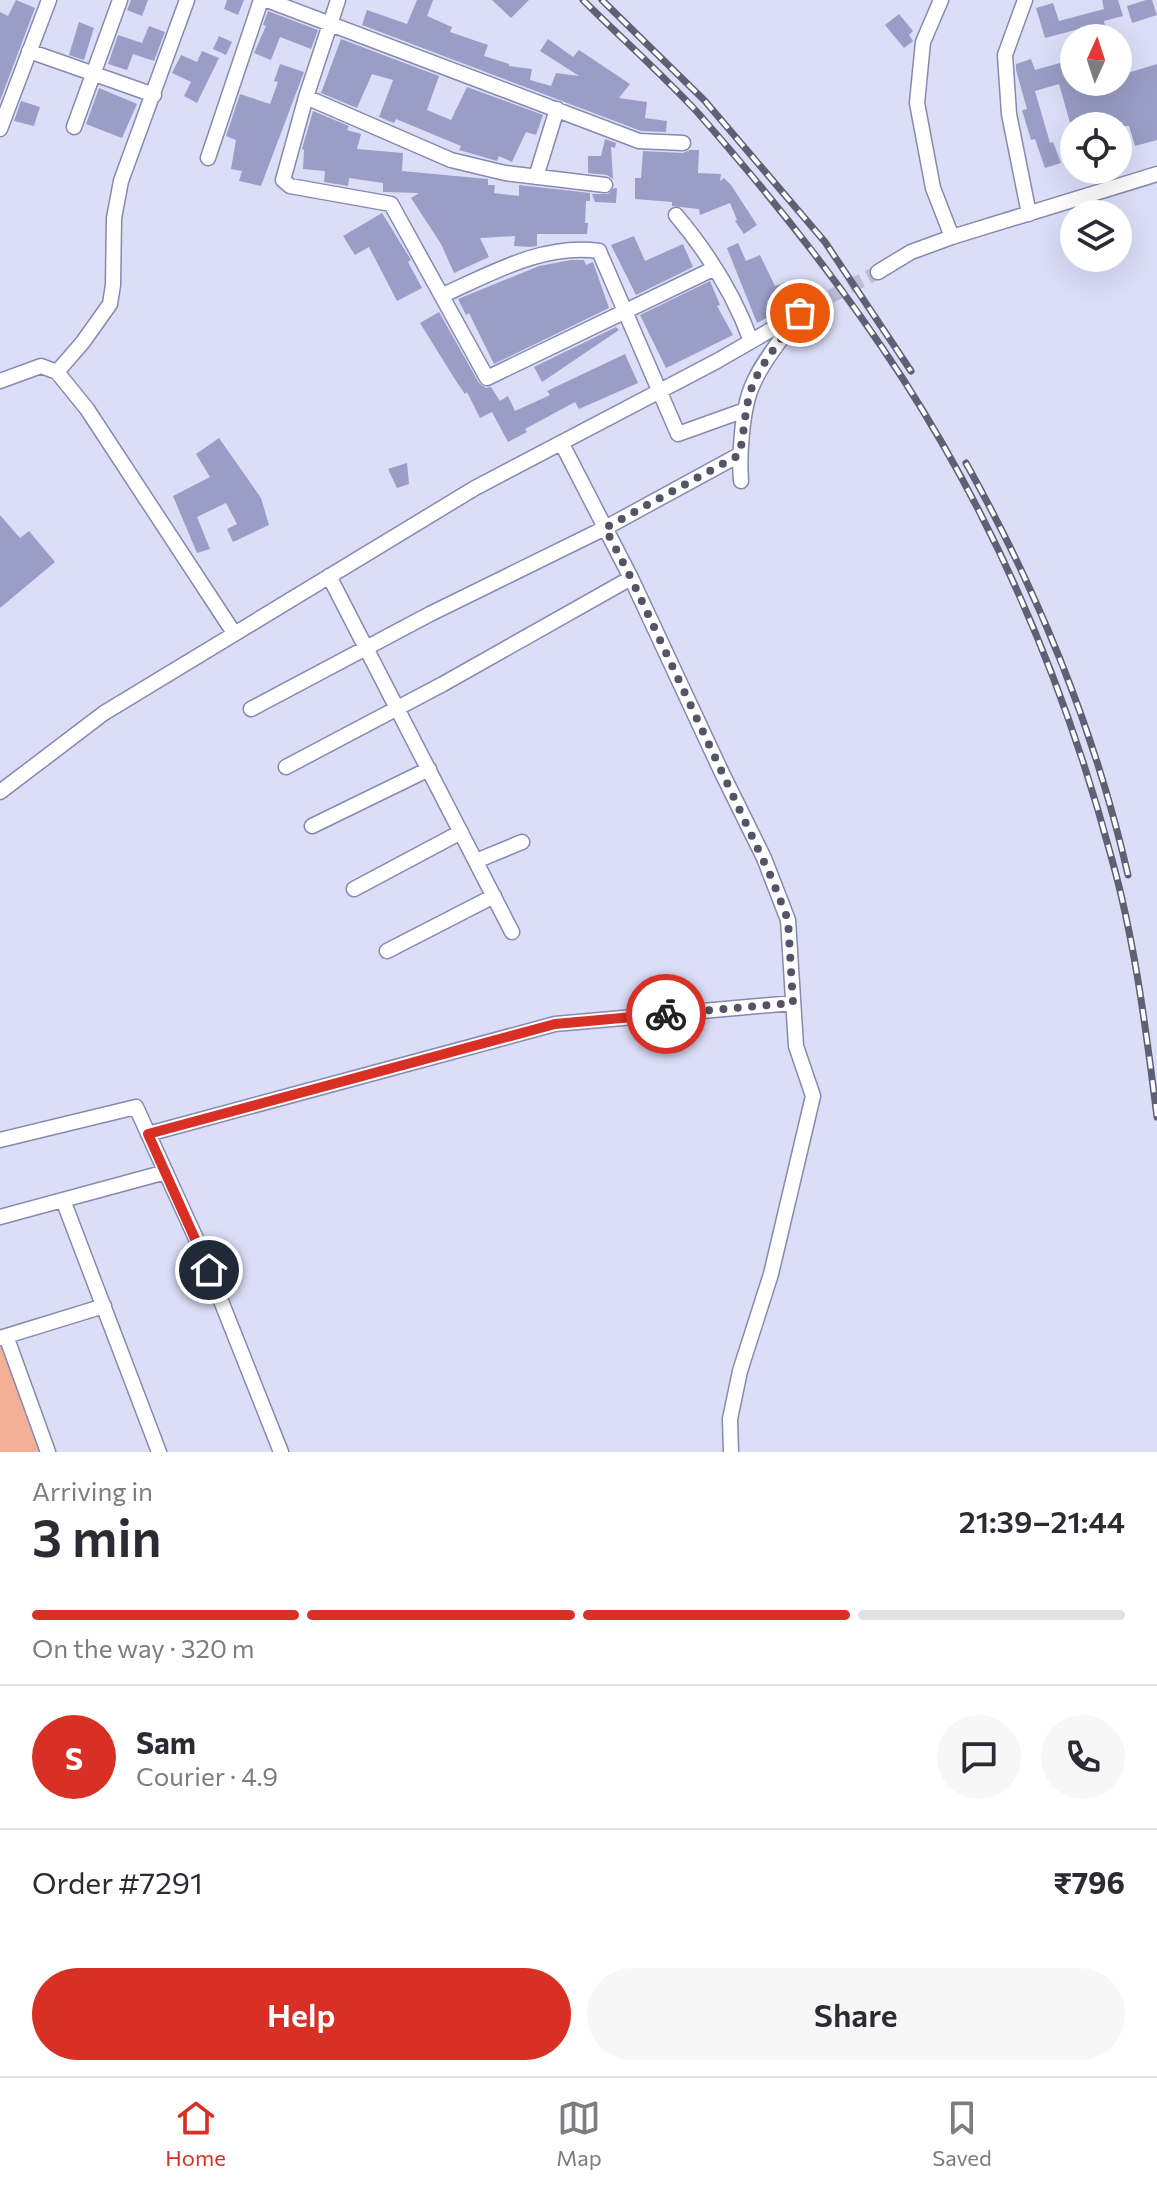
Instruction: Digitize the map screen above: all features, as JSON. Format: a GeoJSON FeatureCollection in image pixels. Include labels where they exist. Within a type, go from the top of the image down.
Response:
{"type":"FeatureCollection","features":[{"type":"Feature","properties":{"kind":"street"},"geometry":{"type":"LineString","coordinates":[[0,129],[49,0]]}},
{"type":"Feature","properties":{"kind":"street"},"geometry":{"type":"LineString","coordinates":[[74,127],[120,0]]}},
{"type":"Feature","properties":{"kind":"street"},"geometry":{"type":"LineString","coordinates":[[57,372],[110,304],[116,201],[121,181],[187,0]]}},
{"type":"Feature","properties":{"kind":"street"},"geometry":{"type":"LineString","coordinates":[[208,158],[264,0],[639,141],[683,143]]}},
{"type":"Feature","properties":{"kind":"street"},"geometry":{"type":"LineString","coordinates":[[338,0],[283,180],[290,186],[391,204],[487,378],[715,268]]}},
{"type":"Feature","properties":{"kind":"street"},"geometry":{"type":"LineString","coordinates":[[941,0],[923,42],[917,103],[933,188],[952,237]]}},
{"type":"Feature","properties":{"kind":"street"},"geometry":{"type":"LineString","coordinates":[[1025,0],[1005,55],[1009,114],[1029,214]]}},
{"type":"Feature","properties":{"kind":"street"},"geometry":{"type":"LineString","coordinates":[[29,51],[154,95]]}},
{"type":"Feature","properties":{"kind":"street"},"geometry":{"type":"LineString","coordinates":[[306,97],[451,160],[505,173],[605,185]]}},
{"type":"Feature","properties":{"kind":"street"},"geometry":{"type":"LineString","coordinates":[[536,177],[557,109]]}},
{"type":"Feature","properties":{"kind":"street"},"geometry":{"type":"LineString","coordinates":[[878,272],[911,252],[952,237],[1157,174]]}},
{"type":"Feature","properties":{"kind":"street"},"geometry":{"type":"LineString","coordinates":[[676,215],[700,243],[715,268],[739,310],[751,341]]}},
{"type":"Feature","properties":{"kind":"street"},"geometry":{"type":"LineString","coordinates":[[443,295],[514,262],[576,248],[599,251],[678,434],[745,410]]}},
{"type":"Feature","properties":{"kind":"street"},"geometry":{"type":"LineString","coordinates":[[0,792],[104,713],[475,488],[658,393],[806,310],[753,383],[745,410],[744,437],[739,455],[741,481]]}},
{"type":"Feature","properties":{"kind":"street"},"geometry":{"type":"LineString","coordinates":[[0,381],[41,366],[57,372],[87,409],[234,633]]}},
{"type":"Feature","properties":{"kind":"street"},"geometry":{"type":"LineString","coordinates":[[562,444],[631,578],[764,858],[788,920],[796,1046],[813,1096],[771,1274],[740,1371],[730,1419],[731,1452]]}},
{"type":"Feature","properties":{"kind":"street"},"geometry":{"type":"LineString","coordinates":[[251,709],[605,528],[739,455]]}},
{"type":"Feature","properties":{"kind":"street"},"geometry":{"type":"LineString","coordinates":[[329,576],[512,932]]}},
{"type":"Feature","properties":{"kind":"street"},"geometry":{"type":"LineString","coordinates":[[286,767],[631,578]]}},
{"type":"Feature","properties":{"kind":"street"},"geometry":{"type":"LineString","coordinates":[[312,826],[429,769]]}},
{"type":"Feature","properties":{"kind":"street"},"geometry":{"type":"LineString","coordinates":[[354,889],[461,832]]}},
{"type":"Feature","properties":{"kind":"street"},"geometry":{"type":"LineString","coordinates":[[476,861],[522,842]]}},
{"type":"Feature","properties":{"kind":"street"},"geometry":{"type":"LineString","coordinates":[[387,951],[494,896]]}},
{"type":"Feature","properties":{"kind":"street"},"geometry":{"type":"LineString","coordinates":[[148,1134],[555,1024],[793,1003]]}},
{"type":"Feature","properties":{"kind":"street"},"geometry":{"type":"LineString","coordinates":[[0,1140],[136,1107],[198,1243],[281,1452]]}},
{"type":"Feature","properties":{"kind":"street"},"geometry":{"type":"LineString","coordinates":[[0,1217],[166,1172]]}},
{"type":"Feature","properties":{"kind":"street"},"geometry":{"type":"LineString","coordinates":[[63,1200],[159,1452]]}},
{"type":"Feature","properties":{"kind":"street"},"geometry":{"type":"LineString","coordinates":[[48,1452],[3,1337],[104,1306]]}},
{"type":"Feature","properties":{"kind":"shaded area"},"geometry":{"type":"Polygon","coordinates":[[[4,1344],[44,1452],[0,1452],[0,1346],[4,1344]]]}},
{"type":"Feature","properties":{"kind":"building"},"geometry":{"type":"Polygon","coordinates":[[[16,0],[35,8],[0,101],[0,12],[8,16],[16,0]]]}},
{"type":"Feature","properties":{"kind":"building"},"geometry":{"type":"Polygon","coordinates":[[[131,0],[148,0],[142,16],[127,10],[131,0]]]}},
{"type":"Feature","properties":{"kind":"building"},"geometry":{"type":"Polygon","coordinates":[[[227,0],[244,0],[238,15],[224,9],[227,0]]]}},
{"type":"Feature","properties":{"kind":"building"},"geometry":{"type":"Polygon","coordinates":[[[417,0],[433,0],[427,16],[452,27],[450,32],[488,45],[484,56],[509,66],[532,69],[530,80],[551,86],[556,73],[579,76],[540,51],[548,39],[573,57],[579,50],[630,84],[619,98],[647,102],[645,118],[667,121],[666,132],[641,131],[362,25],[367,10],[407,24],[417,0]]]}},
{"type":"Feature","properties":{"kind":"building"},"geometry":{"type":"Polygon","coordinates":[[[492,0],[529,0],[511,18],[492,0]]]}},
{"type":"Feature","properties":{"kind":"building"},"geometry":{"type":"Polygon","coordinates":[[[1102,0],[1118,0],[1123,16],[1104,21],[1105,24],[1060,24],[1060,34],[1045,38],[1036,8],[1053,3],[1059,21],[1104,9],[1102,0]]]}},
{"type":"Feature","properties":{"kind":"building"},"geometry":{"type":"Polygon","coordinates":[[[1152,0],[1157,15],[1132,23],[1127,6],[1152,0]]]}},
{"type":"Feature","properties":{"kind":"building"},"geometry":{"type":"Polygon","coordinates":[[[268,11],[318,30],[311,49],[280,37],[271,60],[254,53],[266,26],[263,25],[268,11]]]}},
{"type":"Feature","properties":{"kind":"building"},"geometry":{"type":"Polygon","coordinates":[[[899,14],[913,31],[909,35],[913,41],[904,48],[885,25],[899,14]]]}},
{"type":"Feature","properties":{"kind":"building"},"geometry":{"type":"Polygon","coordinates":[[[79,22],[94,28],[84,60],[69,55],[79,22]]]}},
{"type":"Feature","properties":{"kind":"building"},"geometry":{"type":"Polygon","coordinates":[[[149,26],[165,32],[154,61],[133,54],[127,70],[108,64],[118,35],[142,43],[149,26]]]}},
{"type":"Feature","properties":{"kind":"building"},"geometry":{"type":"Polygon","coordinates":[[[219,36],[232,42],[226,55],[213,49],[219,36]]]}},
{"type":"Feature","properties":{"kind":"building"},"geometry":{"type":"Polygon","coordinates":[[[341,39],[439,76],[427,110],[451,120],[467,87],[543,115],[536,135],[526,132],[512,162],[499,156],[497,161],[459,150],[461,146],[396,119],[394,123],[379,117],[393,80],[372,74],[357,108],[321,93],[341,39]]]}},
{"type":"Feature","properties":{"kind":"building"},"geometry":{"type":"Polygon","coordinates":[[[202,51],[219,58],[197,103],[184,96],[191,82],[172,73],[181,55],[197,62],[202,51]]]}},
{"type":"Feature","properties":{"kind":"building"},"geometry":{"type":"Polygon","coordinates":[[[1031,59],[1035,70],[1060,63],[1060,88],[1059,84],[1035,91],[1050,143],[1053,142],[1060,163],[1045,168],[1035,139],[1031,140],[1022,110],[1027,109],[1016,64],[1031,59]]]}},
{"type":"Feature","properties":{"kind":"building"},"geometry":{"type":"Polygon","coordinates":[[[280,64],[304,72],[261,186],[239,181],[242,171],[231,169],[236,140],[226,136],[240,94],[270,104],[278,82],[274,81],[280,64]]]}},
{"type":"Feature","properties":{"kind":"building"},"geometry":{"type":"Polygon","coordinates":[[[1157,64],[1157,140],[1135,146],[1132,112],[1067,112],[1062,96],[1132,96],[1132,72],[1157,64]]]}},
{"type":"Feature","properties":{"kind":"building"},"geometry":{"type":"Polygon","coordinates":[[[99,88],[137,104],[122,138],[86,124],[99,88]]]}},
{"type":"Feature","properties":{"kind":"building"},"geometry":{"type":"Polygon","coordinates":[[[21,101],[40,107],[34,126],[14,121],[21,101]]]}},
{"type":"Feature","properties":{"kind":"building"},"geometry":{"type":"Polygon","coordinates":[[[313,111],[349,126],[347,130],[361,134],[357,149],[403,153],[402,171],[488,179],[488,185],[495,185],[494,193],[519,196],[519,185],[590,193],[590,201],[586,201],[587,234],[537,234],[537,246],[531,247],[514,246],[515,236],[480,238],[489,257],[454,273],[441,244],[411,198],[419,193],[383,192],[383,183],[349,178],[348,186],[324,182],[325,171],[303,169],[302,149],[313,111]]]}},
{"type":"Feature","properties":{"kind":"building"},"geometry":{"type":"Polygon","coordinates":[[[605,139],[616,143],[615,148],[611,147],[613,179],[607,175],[588,173],[588,156],[601,156],[605,139]]]}},
{"type":"Feature","properties":{"kind":"building"},"geometry":{"type":"Polygon","coordinates":[[[699,150],[698,173],[721,174],[720,181],[724,178],[731,185],[757,225],[744,234],[735,221],[730,203],[700,215],[699,209],[672,206],[672,202],[635,199],[635,178],[641,178],[643,151],[683,153],[699,150]]]}},
{"type":"Feature","properties":{"kind":"building"},"geometry":{"type":"Polygon","coordinates":[[[617,188],[616,203],[595,202],[592,194],[608,194],[617,188]]]}},
{"type":"Feature","properties":{"kind":"building"},"geometry":{"type":"Polygon","coordinates":[[[382,213],[411,260],[408,262],[422,288],[397,301],[369,247],[355,255],[343,236],[382,213]]]}},
{"type":"Feature","properties":{"kind":"building"},"geometry":{"type":"Polygon","coordinates":[[[634,236],[645,261],[683,244],[693,267],[636,295],[611,245],[634,236]]]}},
{"type":"Feature","properties":{"kind":"building"},"geometry":{"type":"Polygon","coordinates":[[[738,243],[746,261],[760,255],[775,286],[787,282],[791,292],[767,301],[774,314],[757,323],[727,248],[738,243]]]}},
{"type":"Feature","properties":{"kind":"building"},"geometry":{"type":"Polygon","coordinates":[[[584,260],[586,265],[593,262],[609,308],[494,364],[469,313],[466,315],[458,299],[539,266],[584,260]]]}},
{"type":"Feature","properties":{"kind":"building"},"geometry":{"type":"Polygon","coordinates":[[[710,281],[720,305],[717,306],[733,335],[666,368],[640,315],[710,281]]]}},
{"type":"Feature","properties":{"kind":"building"},"geometry":{"type":"Polygon","coordinates":[[[439,312],[479,383],[486,388],[491,387],[500,401],[508,396],[515,411],[550,395],[547,391],[625,354],[638,383],[579,409],[575,402],[525,429],[527,432],[508,442],[492,412],[480,418],[467,392],[465,394],[456,381],[420,323],[439,312]]]}},
{"type":"Feature","properties":{"kind":"building"},"geometry":{"type":"Polygon","coordinates":[[[616,327],[619,330],[542,382],[534,367],[616,327]]]}},
{"type":"Feature","properties":{"kind":"building"},"geometry":{"type":"Polygon","coordinates":[[[219,438],[261,498],[269,525],[233,542],[227,529],[237,524],[226,503],[197,517],[210,549],[197,553],[173,496],[210,477],[196,454],[219,438]]]}},
{"type":"Feature","properties":{"kind":"building"},"geometry":{"type":"Polygon","coordinates":[[[407,463],[409,484],[397,488],[388,469],[407,463]]]}},
{"type":"Feature","properties":{"kind":"building"},"geometry":{"type":"Polygon","coordinates":[[[0,515],[20,538],[29,531],[55,562],[0,608],[0,515]]]}},
{"type":"Feature","properties":{"kind":"tunnel"},"geometry":{"type":"LineString","coordinates":[[812,306],[878,272]]}},
{"type":"Feature","properties":{"kind":"railway"},"geometry":{"type":"LineString","coordinates":[[583,0],[698,113],[805,242],[903,379],[969,492],[1050,670],[1093,794],[1127,920],[1157,1117]]}},
{"type":"Feature","properties":{"kind":"railway"},"geometry":{"type":"LineString","coordinates":[[602,0],[705,101],[825,242],[911,371]]}},
{"type":"Feature","properties":{"kind":"railway"},"geometry":{"type":"LineString","coordinates":[[966,463],[1017,562],[1062,663],[1099,768],[1128,875]]}},
{"type":"Feature","properties":{"kind":"way so far"},"geometry":{"type":"LineString","coordinates":[[666,1014],[793,1003],[788,920],[764,858],[605,528],[739,455],[744,437],[745,410],[753,383],[800,313]]}},
{"type":"Feature","properties":{"kind":"route"},"geometry":{"type":"LineString","coordinates":[[209,1270],[148,1134],[555,1024],[666,1014]]}}]}
